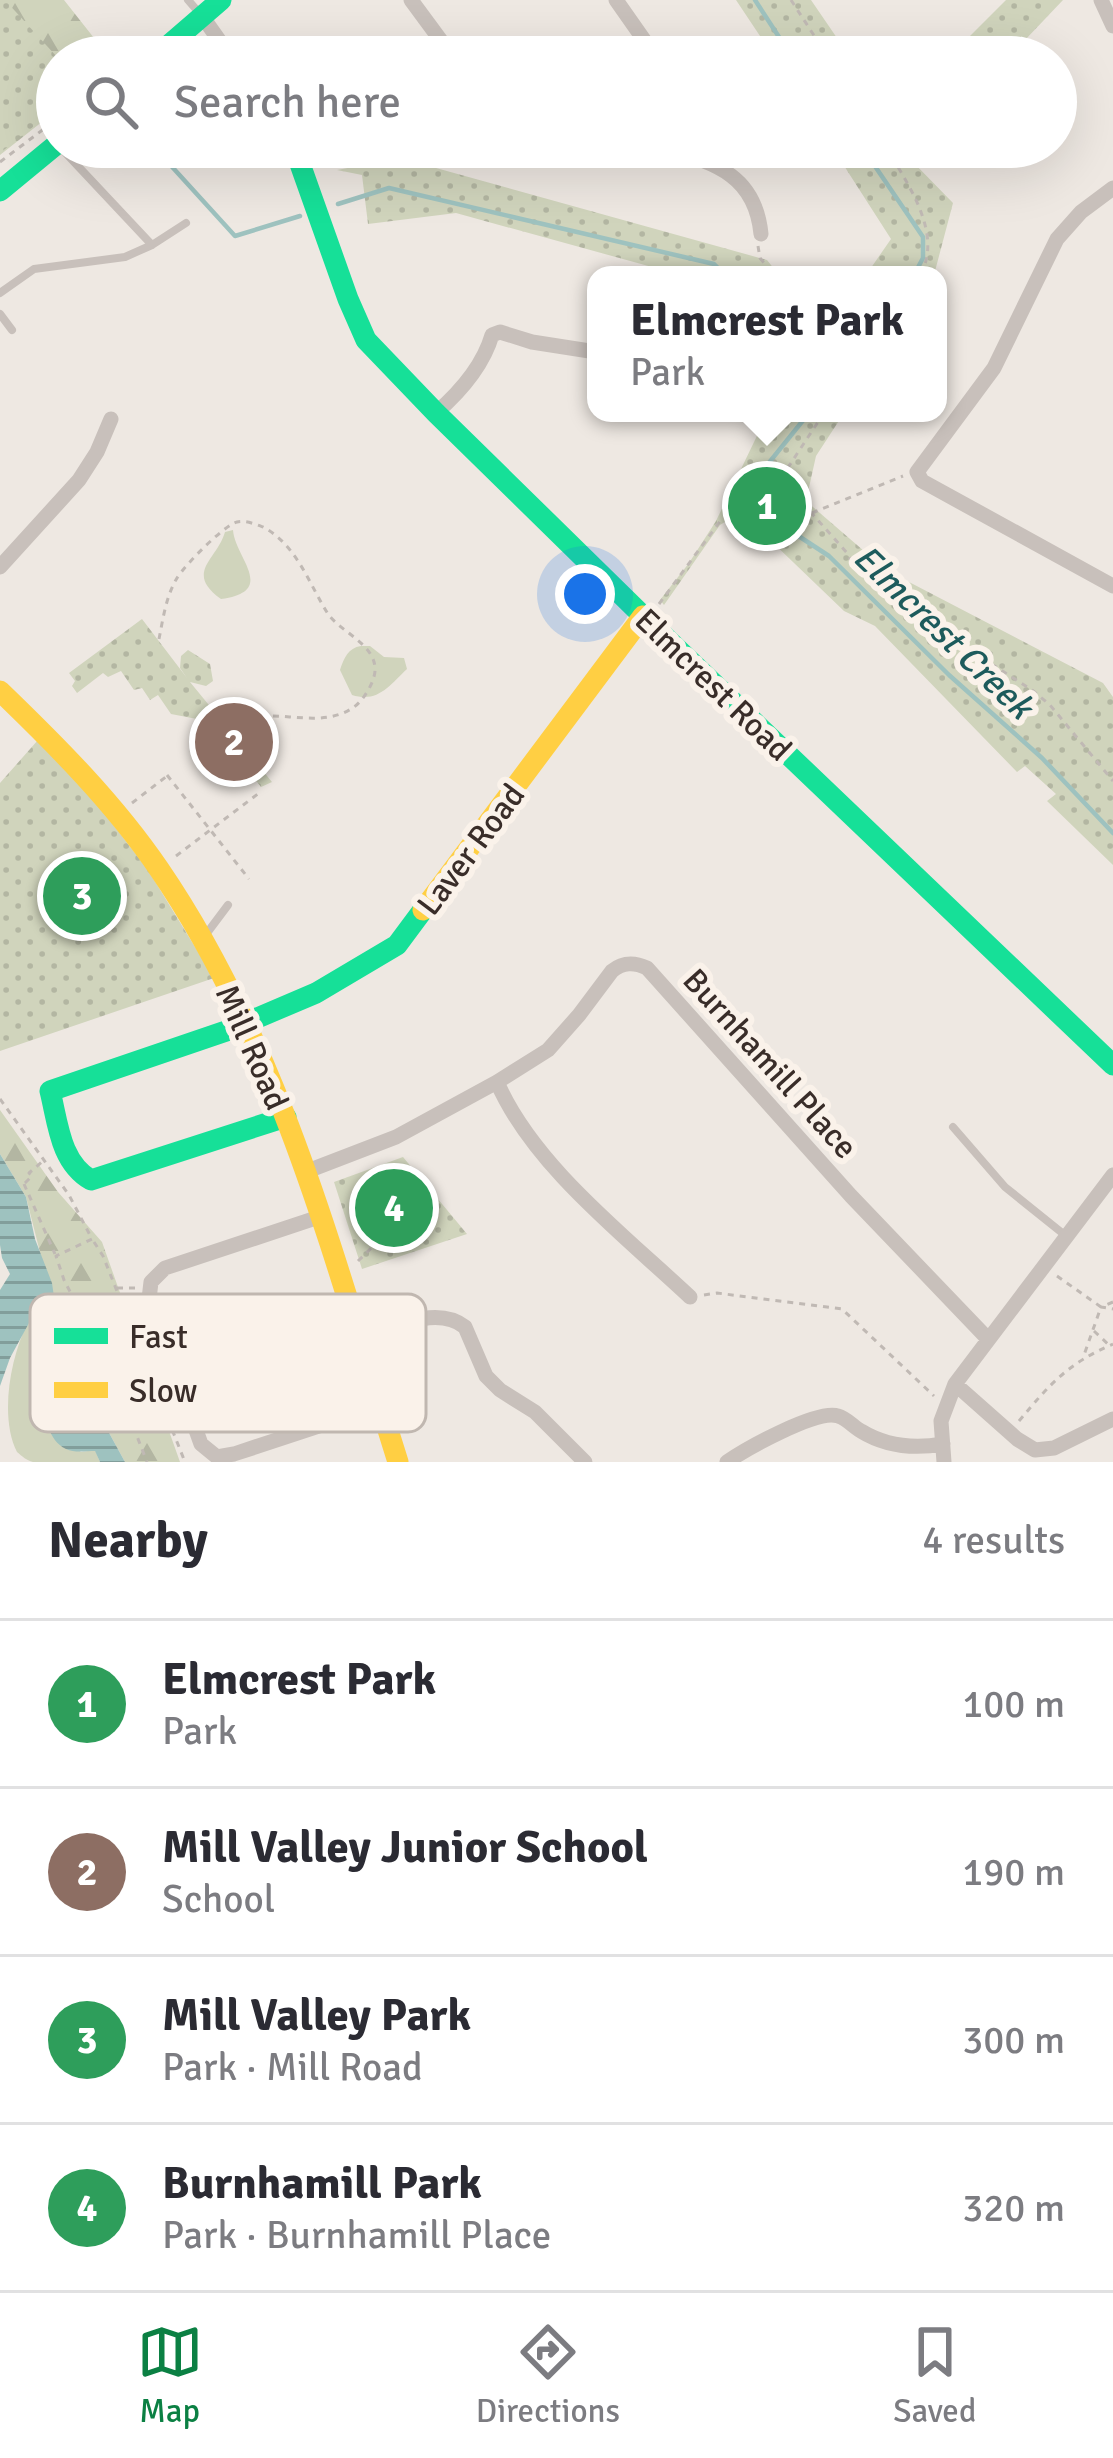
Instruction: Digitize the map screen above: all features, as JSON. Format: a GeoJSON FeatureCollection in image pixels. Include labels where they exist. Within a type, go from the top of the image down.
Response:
{"type":"FeatureCollection","features":[{"type":"Feature","properties":{"kind":"street"},"geometry":{"type":"LineString","coordinates":[[172,36],[195,8],[221,0]]}},
{"type":"Feature","properties":{"kind":"street"},"geometry":{"type":"LineString","coordinates":[[411,0],[438,36]]}},
{"type":"Feature","properties":{"kind":"street"},"geometry":{"type":"LineString","coordinates":[[616,0],[641,36]]}},
{"type":"Feature","properties":{"kind":"street"},"geometry":{"type":"LineString","coordinates":[[1102,0],[1113,26]]}},
{"type":"Feature","properties":{"kind":"street"},"geometry":{"type":"LineString","coordinates":[[195,8],[216,36]]}},
{"type":"Feature","properties":{"kind":"street"},"geometry":{"type":"LineString","coordinates":[[0,191],[36,163]]}},
{"type":"Feature","properties":{"kind":"street","name":"Elmcrest Road"},"geometry":{"type":"LineString","coordinates":[[301,168],[366,340],[436,413],[1113,1065]]}},
{"type":"Feature","properties":{"kind":"street"},"geometry":{"type":"LineString","coordinates":[[719,168],[740,182],[756,206],[761,233]]}},
{"type":"Feature","properties":{"kind":"street"},"geometry":{"type":"LineString","coordinates":[[1113,188],[1057,238],[994,368],[917,472],[922,481],[1113,586]]}},
{"type":"Feature","properties":{"kind":"street"},"geometry":{"type":"LineString","coordinates":[[436,413],[484,358],[492,335],[500,332],[587,350]]}},
{"type":"Feature","properties":{"kind":"street"},"geometry":{"type":"LineString","coordinates":[[0,567],[79,480],[111,419]]}},
{"type":"Feature","properties":{"kind":"street","name":"Laver Road"},"geometry":{"type":"LineString","coordinates":[[286,1117],[86,1180],[69,1160],[50,1091],[227,1033],[354,975],[397,945],[649,614]]}},
{"type":"Feature","properties":{"kind":"street","name":"Mill Road"},"geometry":{"type":"LineString","coordinates":[[0,691],[95,786],[160,871],[202,939],[247,1023],[286,1117],[344,1294]]}},
{"type":"Feature","properties":{"kind":"street","name":"Burnhamill Place"},"geometry":{"type":"LineString","coordinates":[[305,1172],[396,1137],[548,1050],[619,966],[638,964],[987,1338]]}},
{"type":"Feature","properties":{"kind":"street"},"geometry":{"type":"LineString","coordinates":[[496,1082],[551,1165],[690,1297]]}},
{"type":"Feature","properties":{"kind":"street"},"geometry":{"type":"LineString","coordinates":[[944,1453],[941,1420],[955,1384],[1113,1175]]}},
{"type":"Feature","properties":{"kind":"street"},"geometry":{"type":"LineString","coordinates":[[150,1294],[151,1282],[165,1268],[319,1216]]}},
{"type":"Feature","properties":{"kind":"street"},"geometry":{"type":"LineString","coordinates":[[426,1319],[448,1317],[460,1322],[486,1376],[535,1412],[585,1462]]}},
{"type":"Feature","properties":{"kind":"street"},"geometry":{"type":"LineString","coordinates":[[955,1384],[1036,1450],[1054,1448],[1113,1419]]}},
{"type":"Feature","properties":{"kind":"street"},"geometry":{"type":"LineString","coordinates":[[727,1462],[819,1415],[838,1416],[877,1440],[944,1453],[958,1462]]}},
{"type":"Feature","properties":{"kind":"street"},"geometry":{"type":"LineString","coordinates":[[197,1432],[201,1444],[218,1456],[301,1432]]}},
{"type":"Feature","properties":{"kind":"street","name":"Mill Road"},"geometry":{"type":"LineString","coordinates":[[388,1432],[398,1462]]}},
{"type":"Feature","properties":{"kind":"lane"},"geometry":{"type":"LineString","coordinates":[[80,168],[152,245]]}},
{"type":"Feature","properties":{"kind":"lane"},"geometry":{"type":"LineString","coordinates":[[0,293],[34,269],[125,257],[186,224]]}},
{"type":"Feature","properties":{"kind":"lane"},"geometry":{"type":"LineString","coordinates":[[0,314],[13,330]]}},
{"type":"Feature","properties":{"kind":"lane"},"geometry":{"type":"LineString","coordinates":[[202,939],[228,905]]}},
{"type":"Feature","properties":{"kind":"lane"},"geometry":{"type":"LineString","coordinates":[[952,1127],[1005,1187],[1066,1236]]}},
{"type":"Feature","properties":{"kind":"path"},"geometry":{"type":"LineString","coordinates":[[791,0],[814,36]]}},
{"type":"Feature","properties":{"kind":"path"},"geometry":{"type":"LineString","coordinates":[[0,162],[36,134]]}},
{"type":"Feature","properties":{"kind":"path"},"geometry":{"type":"LineString","coordinates":[[898,168],[926,229],[930,251],[924,266]]}},
{"type":"Feature","properties":{"kind":"path"},"geometry":{"type":"LineString","coordinates":[[761,233],[758,254],[767,266]]}},
{"type":"Feature","properties":{"kind":"path"},"geometry":{"type":"LineString","coordinates":[[818,422],[785,472],[785,484],[848,553],[857,572],[1050,705],[1113,781]]}},
{"type":"Feature","properties":{"kind":"path"},"geometry":{"type":"LineString","coordinates":[[811,514],[917,472]]}},
{"type":"Feature","properties":{"kind":"path"},"geometry":{"type":"LineString","coordinates":[[649,614],[716,525],[785,484]]}},
{"type":"Feature","properties":{"kind":"path"},"geometry":{"type":"LineString","coordinates":[[159,639],[177,578],[232,523],[245,521],[266,528],[287,548],[331,618],[371,654],[376,670],[356,706],[332,716],[256,717],[229,726]]}},
{"type":"Feature","properties":{"kind":"path"},"geometry":{"type":"LineString","coordinates":[[126,808],[168,775],[249,879]]}},
{"type":"Feature","properties":{"kind":"path"},"geometry":{"type":"LineString","coordinates":[[176,856],[260,793]]}},
{"type":"Feature","properties":{"kind":"path"},"geometry":{"type":"LineString","coordinates":[[0,1099],[69,1195],[103,1256],[117,1294]]}},
{"type":"Feature","properties":{"kind":"path"},"geometry":{"type":"LineString","coordinates":[[44,1160],[23,1185],[71,1294]]}},
{"type":"Feature","properties":{"kind":"path"},"geometry":{"type":"LineString","coordinates":[[358,1262],[398,1222],[439,1213]]}},
{"type":"Feature","properties":{"kind":"path"},"geometry":{"type":"LineString","coordinates":[[56,1256],[92,1239]]}},
{"type":"Feature","properties":{"kind":"path"},"geometry":{"type":"LineString","coordinates":[[1043,1267],[1101,1307],[1113,1309]]}},
{"type":"Feature","properties":{"kind":"path"},"geometry":{"type":"LineString","coordinates":[[115,1288],[150,1290]]}},
{"type":"Feature","properties":{"kind":"path"},"geometry":{"type":"LineString","coordinates":[[690,1297],[717,1293],[842,1309],[923,1388],[946,1404]]}},
{"type":"Feature","properties":{"kind":"path"},"geometry":{"type":"LineString","coordinates":[[1084,1357],[1101,1307],[1113,1302]]}},
{"type":"Feature","properties":{"kind":"path"},"geometry":{"type":"LineString","coordinates":[[1009,1432],[1060,1374],[1111,1345],[1093,1329]]}},
{"type":"Feature","properties":{"kind":"path"},"geometry":{"type":"LineString","coordinates":[[135,1432],[147,1462]]}},
{"type":"Feature","properties":{"kind":"path"},"geometry":{"type":"LineString","coordinates":[[173,1432],[185,1462]]}},
{"type":"Feature","properties":{"kind":"green space"},"geometry":{"type":"Polygon","coordinates":[[[0,0],[64,0],[92,36],[36,36],[36,127],[0,155],[0,0]]]}},
{"type":"Feature","properties":{"kind":"green space"},"geometry":{"type":"Polygon","coordinates":[[[0,0],[5,0],[38,36],[36,125],[0,153],[0,0]]]}},
{"type":"Feature","properties":{"kind":"green space"},"geometry":{"type":"Polygon","coordinates":[[[736,0],[811,0],[836,36],[760,36],[736,0]]]}},
{"type":"Feature","properties":{"kind":"green space"},"geometry":{"type":"Polygon","coordinates":[[[1006,0],[1063,0],[1029,36],[970,36],[1006,0]]]}},
{"type":"Feature","properties":{"kind":"green space"},"geometry":{"type":"Polygon","coordinates":[[[436,168],[767,260],[772,266],[648,266],[456,213],[368,224],[362,175],[337,170],[436,168]]]}},
{"type":"Feature","properties":{"kind":"green space"},"geometry":{"type":"Polygon","coordinates":[[[845,168],[919,168],[953,203],[936,266],[872,266],[891,239],[845,168]]]}},
{"type":"Feature","properties":{"kind":"green space"},"geometry":{"type":"Polygon","coordinates":[[[764,422],[838,422],[816,456],[806,501],[886,570],[1103,683],[1113,697],[1113,865],[1047,801],[1056,794],[1025,766],[1017,772],[875,626],[844,611],[741,512],[720,525],[664,605],[660,600],[716,521],[764,422]]]}},
{"type":"Feature","properties":{"kind":"green space"},"geometry":{"type":"Polygon","coordinates":[[[233,530],[250,581],[238,595],[221,599],[210,590],[204,573],[225,532],[233,530]]]}},
{"type":"Feature","properties":{"kind":"green space"},"geometry":{"type":"Polygon","coordinates":[[[142,619],[187,678],[180,668],[181,656],[188,650],[210,664],[213,681],[206,686],[190,682],[272,782],[261,787],[229,746],[221,751],[197,719],[171,714],[158,695],[150,700],[142,688],[134,690],[121,671],[108,677],[103,673],[77,693],[69,673],[142,619]]]}},
{"type":"Feature","properties":{"kind":"green space"},"geometry":{"type":"Polygon","coordinates":[[[370,646],[384,657],[404,658],[407,669],[389,687],[369,697],[352,695],[340,670],[350,651],[370,646]]]}},
{"type":"Feature","properties":{"kind":"green space"},"geometry":{"type":"Polygon","coordinates":[[[38,740],[98,805],[148,870],[214,978],[0,1051],[0,783],[38,740]]]}},
{"type":"Feature","properties":{"kind":"green space"},"geometry":{"type":"Polygon","coordinates":[[[0,1110],[58,1192],[102,1242],[120,1294],[51,1294],[26,1197],[0,1154],[0,1110]]]}},
{"type":"Feature","properties":{"kind":"green space"},"geometry":{"type":"Polygon","coordinates":[[[403,1157],[467,1234],[362,1269],[334,1182],[403,1157]]]}},
{"type":"Feature","properties":{"kind":"green space"},"geometry":{"type":"Polygon","coordinates":[[[28,1322],[30,1432],[54,1432],[81,1452],[95,1450],[100,1462],[33,1462],[17,1452],[8,1406],[16,1354],[28,1322]]]}},
{"type":"Feature","properties":{"kind":"green space"},"geometry":{"type":"Polygon","coordinates":[[[109,1432],[169,1432],[180,1462],[125,1462],[109,1432]]]}},
{"type":"Feature","properties":{"kind":"water"},"geometry":{"type":"Polygon","coordinates":[[[0,1154],[26,1197],[54,1294],[30,1294],[30,1326],[0,1386],[0,1290],[10,1274],[0,1245],[0,1154]]]}},
{"type":"Feature","properties":{"kind":"water"},"geometry":{"type":"Polygon","coordinates":[[[51,1432],[109,1432],[125,1462],[100,1462],[95,1451],[69,1450],[51,1432]]]}},
{"type":"Feature","properties":{"kind":"waterway","name":"Elmcrest Creek"},"geometry":{"type":"LineString","coordinates":[[755,0],[778,36]]}},
{"type":"Feature","properties":{"kind":"waterway"},"geometry":{"type":"LineString","coordinates":[[173,168],[235,236],[300,216]]}},
{"type":"Feature","properties":{"kind":"waterway","name":"Elmcrest Creek"},"geometry":{"type":"LineString","coordinates":[[876,168],[923,237],[919,266]]}},
{"type":"Feature","properties":{"kind":"waterway"},"geometry":{"type":"LineString","coordinates":[[338,204],[389,188],[716,266]]}},
{"type":"Feature","properties":{"kind":"waterway","name":"Elmcrest Creek"},"geometry":{"type":"LineString","coordinates":[[802,422],[763,470],[752,497],[765,514],[829,556],[949,675],[1042,758],[1113,833]]}},
{"type":"Feature","properties":{"kind":"traffic: fast"},"geometry":{"type":"LineString","coordinates":[[179,36],[221,0]]}},
{"type":"Feature","properties":{"kind":"traffic: fast"},"geometry":{"type":"LineString","coordinates":[[0,191],[36,161]]}},
{"type":"Feature","properties":{"kind":"traffic: fast"},"geometry":{"type":"LineString","coordinates":[[301,168],[366,340],[643,616],[1113,1065]]}},
{"type":"Feature","properties":{"kind":"traffic: fast"},"geometry":{"type":"LineString","coordinates":[[286,1117],[91,1180],[67,1152],[50,1091],[229,1030],[316,993],[397,945],[423,910]]}},
{"type":"Feature","properties":{"kind":"traffic: slow"},"geometry":{"type":"LineString","coordinates":[[423,910],[643,616]]}},
{"type":"Feature","properties":{"kind":"traffic: slow"},"geometry":{"type":"LineString","coordinates":[[0,691],[123,821],[201,937],[271,1081],[345,1294]]}},
{"type":"Feature","properties":{"kind":"traffic: slow"},"geometry":{"type":"LineString","coordinates":[[389,1432],[398,1462]]}},
{"type":"Feature","properties":{"kind":"place","name":"Elmcrest Park"},"geometry":{"type":"Point","coordinates":[767,506]}},
{"type":"Feature","properties":{"kind":"place","name":"Mill Valley Junior School"},"geometry":{"type":"Point","coordinates":[234,742]}},
{"type":"Feature","properties":{"kind":"place","name":"Mill Valley Park"},"geometry":{"type":"Point","coordinates":[82,896]}},
{"type":"Feature","properties":{"kind":"place","name":"Burnhamill Park"},"geometry":{"type":"Point","coordinates":[394,1208]}}]}
